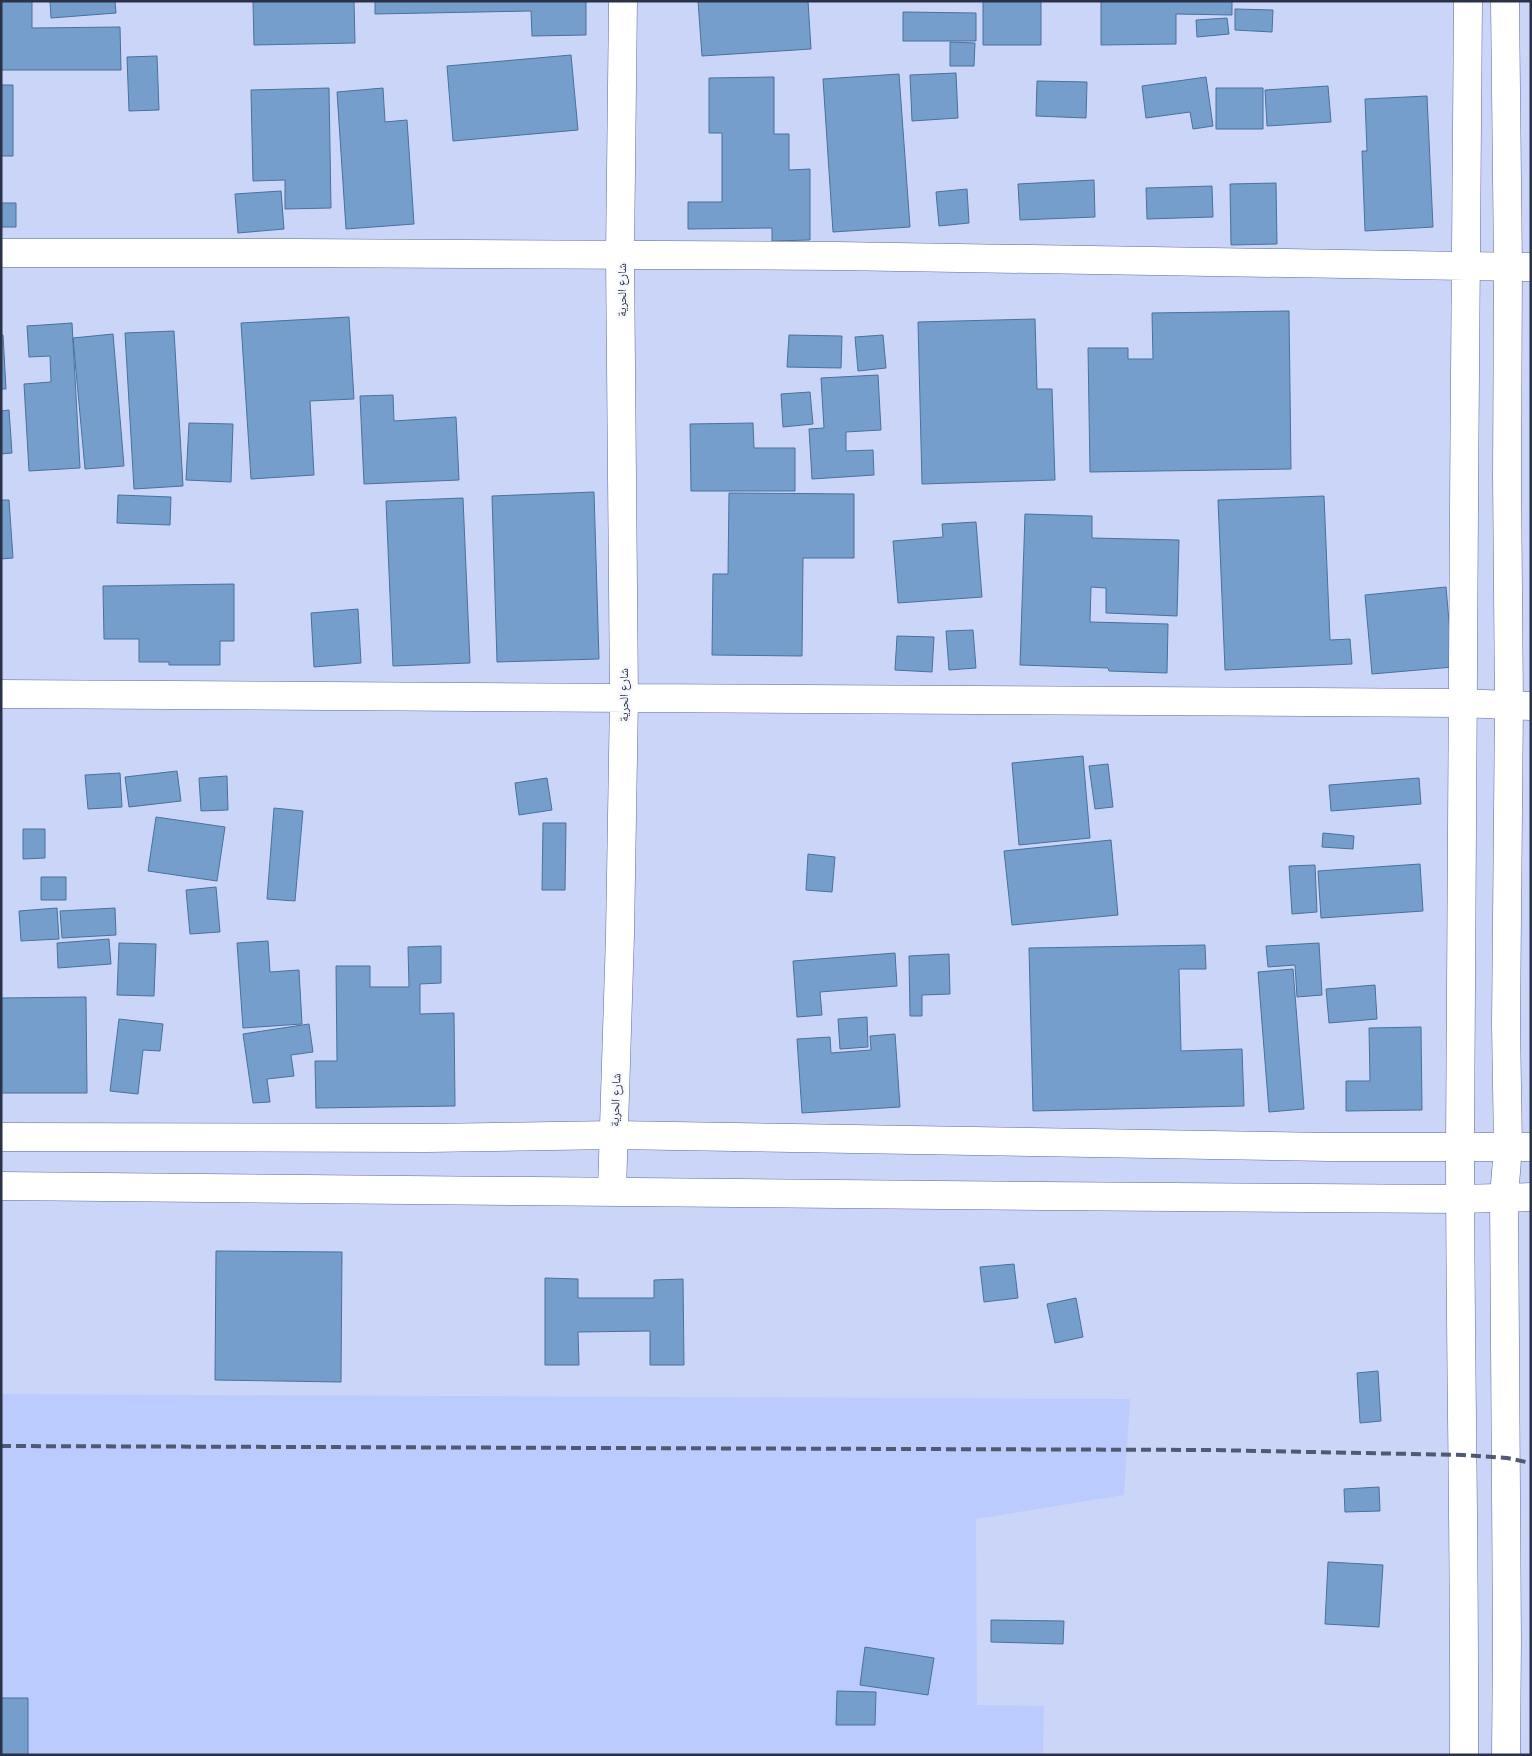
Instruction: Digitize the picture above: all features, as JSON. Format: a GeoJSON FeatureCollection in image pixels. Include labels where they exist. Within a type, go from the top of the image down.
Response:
{"type":"FeatureCollection","features":[{"type":"Feature","properties":{"kind":"street","name":"شارع الحرية"},"geometry":{"type":"LineString","coordinates":[[612,1191],[620,935],[624,698],[620,255],[622,1]]}},
{"type":"Feature","properties":{"kind":"street"},"geometry":{"type":"LineString","coordinates":[[1464,1755],[1460,1199],[1461,704],[1468,1]]}},
{"type":"Feature","properties":{"kind":"street"},"geometry":{"type":"LineString","coordinates":[[1505,1],[1519,267],[1507,476],[1520,706],[1506,1016],[1519,1147],[1507,1612],[1506,1755]]}},
{"type":"Feature","properties":{"kind":"street"},"geometry":{"type":"LineString","coordinates":[[1,253],[304,253],[1064,259],[1519,267]]}},
{"type":"Feature","properties":{"kind":"street"},"geometry":{"type":"LineString","coordinates":[[1,694],[1461,704],[1520,706]]}},
{"type":"Feature","properties":{"kind":"street"},"geometry":{"type":"LineString","coordinates":[[1,1137],[427,1138],[614,1135],[1329,1147],[1519,1147]]}},
{"type":"Feature","properties":{"kind":"street"},"geometry":{"type":"LineString","coordinates":[[1,1186],[1460,1199],[1518,1197]]}},
{"type":"Feature","properties":{"kind":"shaded area"},"geometry":{"type":"Polygon","coordinates":[[[1,1394],[1130,1399],[1124,1495],[976,1519],[977,1705],[1044,1706],[1043,1755],[1,1755],[1,1394]]]}},
{"type":"Feature","properties":{"kind":"building"},"geometry":{"type":"Polygon","coordinates":[[[1,1],[32,1],[32,28],[120,27],[121,70],[1,70],[1,1]]]}},
{"type":"Feature","properties":{"kind":"building"},"geometry":{"type":"Polygon","coordinates":[[[50,1],[115,1],[116,13],[51,18],[50,1]]]}},
{"type":"Feature","properties":{"kind":"building"},"geometry":{"type":"Polygon","coordinates":[[[253,1],[354,1],[355,43],[254,45],[253,1]]]}},
{"type":"Feature","properties":{"kind":"building"},"geometry":{"type":"Polygon","coordinates":[[[375,1],[586,1],[586,35],[532,36],[531,11],[375,14],[375,1]]]}},
{"type":"Feature","properties":{"kind":"building"},"geometry":{"type":"Polygon","coordinates":[[[698,1],[808,1],[811,49],[702,56],[698,1]]]}},
{"type":"Feature","properties":{"kind":"building"},"geometry":{"type":"Polygon","coordinates":[[[983,1],[1041,1],[1041,45],[983,45],[983,1]]]}},
{"type":"Feature","properties":{"kind":"building"},"geometry":{"type":"Polygon","coordinates":[[[1101,1],[1232,1],[1232,15],[1176,14],[1176,44],[1101,45],[1101,1]]]}},
{"type":"Feature","properties":{"kind":"building"},"geometry":{"type":"Polygon","coordinates":[[[1235,9],[1273,10],[1272,32],[1235,30],[1235,9]]]}},
{"type":"Feature","properties":{"kind":"building"},"geometry":{"type":"Polygon","coordinates":[[[903,12],[976,13],[976,41],[903,41],[903,12]]]}},
{"type":"Feature","properties":{"kind":"building"},"geometry":{"type":"Polygon","coordinates":[[[1227,18],[1229,34],[1197,37],[1196,20],[1227,18]]]}},
{"type":"Feature","properties":{"kind":"building"},"geometry":{"type":"Polygon","coordinates":[[[950,42],[975,43],[974,66],[950,66],[950,42]]]}},
{"type":"Feature","properties":{"kind":"building"},"geometry":{"type":"Polygon","coordinates":[[[571,55],[578,130],[453,141],[447,66],[571,55]]]}},
{"type":"Feature","properties":{"kind":"building"},"geometry":{"type":"Polygon","coordinates":[[[157,56],[159,110],[129,111],[127,57],[157,56]]]}},
{"type":"Feature","properties":{"kind":"building"},"geometry":{"type":"Polygon","coordinates":[[[956,73],[958,118],[912,121],[910,75],[956,73]]]}},
{"type":"Feature","properties":{"kind":"building"},"geometry":{"type":"Polygon","coordinates":[[[899,74],[910,227],[833,232],[823,79],[899,74]]]}},
{"type":"Feature","properties":{"kind":"building"},"geometry":{"type":"Polygon","coordinates":[[[774,77],[774,134],[789,134],[789,170],[810,169],[810,240],[772,241],[772,228],[688,229],[688,202],[722,202],[722,133],[709,133],[709,78],[774,77]]]}},
{"type":"Feature","properties":{"kind":"building"},"geometry":{"type":"Polygon","coordinates":[[[1206,77],[1213,126],[1193,129],[1190,112],[1146,118],[1142,86],[1206,77]]]}},
{"type":"Feature","properties":{"kind":"building"},"geometry":{"type":"Polygon","coordinates":[[[1037,81],[1087,82],[1086,118],[1036,116],[1037,81]]]}},
{"type":"Feature","properties":{"kind":"building"},"geometry":{"type":"Polygon","coordinates":[[[1,85],[13,85],[13,156],[1,156],[1,85]]]}},
{"type":"Feature","properties":{"kind":"building"},"geometry":{"type":"Polygon","coordinates":[[[1328,86],[1331,122],[1267,126],[1265,90],[1328,86]]]}},
{"type":"Feature","properties":{"kind":"building"},"geometry":{"type":"Polygon","coordinates":[[[329,88],[331,208],[285,209],[285,180],[253,181],[251,90],[329,88]]]}},
{"type":"Feature","properties":{"kind":"building"},"geometry":{"type":"Polygon","coordinates":[[[383,88],[385,122],[407,120],[414,224],[346,229],[337,92],[383,88]]]}},
{"type":"Feature","properties":{"kind":"building"},"geometry":{"type":"Polygon","coordinates":[[[1216,88],[1263,88],[1263,129],[1216,129],[1216,88]]]}},
{"type":"Feature","properties":{"kind":"building"},"geometry":{"type":"Polygon","coordinates":[[[1427,96],[1433,227],[1365,231],[1362,151],[1367,151],[1365,99],[1427,96]]]}},
{"type":"Feature","properties":{"kind":"building"},"geometry":{"type":"Polygon","coordinates":[[[1094,180],[1095,217],[1020,220],[1018,184],[1094,180]]]}},
{"type":"Feature","properties":{"kind":"building"},"geometry":{"type":"Polygon","coordinates":[[[1276,183],[1277,244],[1231,245],[1230,184],[1276,183]]]}},
{"type":"Feature","properties":{"kind":"building"},"geometry":{"type":"Polygon","coordinates":[[[1212,186],[1213,217],[1147,219],[1146,188],[1212,186]]]}},
{"type":"Feature","properties":{"kind":"building"},"geometry":{"type":"Polygon","coordinates":[[[967,189],[969,223],[939,226],[936,192],[967,189]]]}},
{"type":"Feature","properties":{"kind":"building"},"geometry":{"type":"Polygon","coordinates":[[[281,191],[284,229],[238,233],[235,194],[281,191]]]}},
{"type":"Feature","properties":{"kind":"building"},"geometry":{"type":"Polygon","coordinates":[[[1,203],[16,203],[16,227],[1,227],[1,203]]]}},
{"type":"Feature","properties":{"kind":"building"},"geometry":{"type":"Polygon","coordinates":[[[1289,311],[1291,469],[1090,472],[1088,348],[1128,348],[1128,359],[1153,359],[1152,313],[1289,311]]]}},
{"type":"Feature","properties":{"kind":"building"},"geometry":{"type":"Polygon","coordinates":[[[349,317],[354,399],[310,401],[314,475],[251,479],[241,323],[349,317]]]}},
{"type":"Feature","properties":{"kind":"building"},"geometry":{"type":"Polygon","coordinates":[[[1035,319],[1037,389],[1052,389],[1055,480],[922,484],[918,322],[1035,319]]]}},
{"type":"Feature","properties":{"kind":"building"},"geometry":{"type":"Polygon","coordinates":[[[72,323],[80,468],[29,471],[24,384],[51,382],[50,356],[29,357],[27,326],[72,323]]]}},
{"type":"Feature","properties":{"kind":"building"},"geometry":{"type":"Polygon","coordinates":[[[174,331],[183,486],[134,489],[125,333],[174,331]]]}},
{"type":"Feature","properties":{"kind":"building"},"geometry":{"type":"Polygon","coordinates":[[[113,334],[124,466],[85,469],[73,338],[113,334]]]}},
{"type":"Feature","properties":{"kind":"building"},"geometry":{"type":"Polygon","coordinates":[[[1,335],[3,335],[6,389],[1,389],[1,335]]]}},
{"type":"Feature","properties":{"kind":"building"},"geometry":{"type":"Polygon","coordinates":[[[789,335],[842,336],[841,368],[787,367],[789,335]]]}},
{"type":"Feature","properties":{"kind":"building"},"geometry":{"type":"Polygon","coordinates":[[[883,335],[886,368],[858,371],[855,337],[883,335]]]}},
{"type":"Feature","properties":{"kind":"building"},"geometry":{"type":"Polygon","coordinates":[[[878,375],[881,430],[846,432],[846,451],[873,450],[874,475],[812,479],[809,429],[824,428],[821,378],[878,375]]]}},
{"type":"Feature","properties":{"kind":"building"},"geometry":{"type":"Polygon","coordinates":[[[810,392],[813,424],[783,427],[781,394],[810,392]]]}},
{"type":"Feature","properties":{"kind":"building"},"geometry":{"type":"Polygon","coordinates":[[[393,395],[394,421],[456,417],[459,480],[364,484],[360,396],[393,395]]]}},
{"type":"Feature","properties":{"kind":"building"},"geometry":{"type":"Polygon","coordinates":[[[9,410],[12,453],[1,454],[1,411],[9,410]]]}},
{"type":"Feature","properties":{"kind":"building"},"geometry":{"type":"Polygon","coordinates":[[[189,423],[233,424],[231,482],[186,480],[189,423]]]}},
{"type":"Feature","properties":{"kind":"building"},"geometry":{"type":"Polygon","coordinates":[[[753,423],[754,448],[795,448],[795,491],[691,491],[690,424],[753,423]]]}},
{"type":"Feature","properties":{"kind":"building"},"geometry":{"type":"Polygon","coordinates":[[[594,492],[599,659],[497,662],[492,496],[594,492]]]}},
{"type":"Feature","properties":{"kind":"building"},"geometry":{"type":"Polygon","coordinates":[[[729,493],[854,494],[854,558],[803,558],[802,656],[712,655],[713,574],[728,574],[729,493]]]}},
{"type":"Feature","properties":{"kind":"building"},"geometry":{"type":"Polygon","coordinates":[[[118,495],[171,497],[170,525],[117,523],[118,495]]]}},
{"type":"Feature","properties":{"kind":"building"},"geometry":{"type":"Polygon","coordinates":[[[1324,496],[1330,640],[1350,639],[1352,664],[1225,670],[1218,500],[1324,496]]]}},
{"type":"Feature","properties":{"kind":"building"},"geometry":{"type":"Polygon","coordinates":[[[463,498],[470,663],[393,666],[386,501],[463,498]]]}},
{"type":"Feature","properties":{"kind":"building"},"geometry":{"type":"Polygon","coordinates":[[[1,500],[9,500],[13,558],[1,559],[1,500]]]}},
{"type":"Feature","properties":{"kind":"building"},"geometry":{"type":"Polygon","coordinates":[[[1025,514],[1092,516],[1092,538],[1179,540],[1177,616],[1106,613],[1106,588],[1091,587],[1090,622],[1168,624],[1167,673],[1109,671],[1108,668],[1020,665],[1025,514]]]}},
{"type":"Feature","properties":{"kind":"building"},"geometry":{"type":"Polygon","coordinates":[[[976,522],[982,597],[898,603],[893,541],[943,537],[942,524],[976,522]]]}},
{"type":"Feature","properties":{"kind":"building"},"geometry":{"type":"Polygon","coordinates":[[[234,584],[234,641],[220,641],[220,665],[169,665],[169,662],[139,662],[139,639],[104,639],[103,586],[234,584]]]}},
{"type":"Feature","properties":{"kind":"building"},"geometry":{"type":"Polygon","coordinates":[[[1446,587],[1453,667],[1372,674],[1365,595],[1446,587]]]}},
{"type":"Feature","properties":{"kind":"building"},"geometry":{"type":"Polygon","coordinates":[[[358,609],[361,663],[314,667],[311,613],[358,609]]]}},
{"type":"Feature","properties":{"kind":"building"},"geometry":{"type":"Polygon","coordinates":[[[973,630],[976,668],[949,670],[946,631],[973,630]]]}},
{"type":"Feature","properties":{"kind":"building"},"geometry":{"type":"Polygon","coordinates":[[[897,636],[934,637],[932,672],[895,670],[897,636]]]}},
{"type":"Feature","properties":{"kind":"building"},"geometry":{"type":"Polygon","coordinates":[[[1083,756],[1090,838],[1019,845],[1012,763],[1083,756]]]}},
{"type":"Feature","properties":{"kind":"building"},"geometry":{"type":"Polygon","coordinates":[[[1108,764],[1113,807],[1095,809],[1089,766],[1108,764]]]}},
{"type":"Feature","properties":{"kind":"building"},"geometry":{"type":"Polygon","coordinates":[[[177,771],[181,801],[129,807],[125,777],[177,771]]]}},
{"type":"Feature","properties":{"kind":"building"},"geometry":{"type":"Polygon","coordinates":[[[120,773],[122,807],[88,809],[85,775],[120,773]]]}},
{"type":"Feature","properties":{"kind":"building"},"geometry":{"type":"Polygon","coordinates":[[[227,776],[228,810],[201,811],[199,778],[227,776]]]}},
{"type":"Feature","properties":{"kind":"building"},"geometry":{"type":"Polygon","coordinates":[[[547,778],[552,810],[519,815],[515,783],[547,778]]]}},
{"type":"Feature","properties":{"kind":"building"},"geometry":{"type":"Polygon","coordinates":[[[1419,778],[1421,804],[1331,811],[1329,785],[1419,778]]]}},
{"type":"Feature","properties":{"kind":"building"},"geometry":{"type":"Polygon","coordinates":[[[274,808],[303,811],[295,901],[267,899],[274,808]]]}},
{"type":"Feature","properties":{"kind":"building"},"geometry":{"type":"Polygon","coordinates":[[[156,817],[225,827],[217,881],[148,871],[156,817]]]}},
{"type":"Feature","properties":{"kind":"building"},"geometry":{"type":"Polygon","coordinates":[[[543,823],[566,823],[565,890],[542,890],[543,823]]]}},
{"type":"Feature","properties":{"kind":"building"},"geometry":{"type":"Polygon","coordinates":[[[23,829],[45,829],[45,858],[23,859],[23,829]]]}},
{"type":"Feature","properties":{"kind":"building"},"geometry":{"type":"Polygon","coordinates":[[[1323,833],[1354,836],[1353,849],[1322,847],[1323,833]]]}},
{"type":"Feature","properties":{"kind":"building"},"geometry":{"type":"Polygon","coordinates":[[[1111,840],[1118,915],[1012,925],[1004,851],[1111,840]]]}},
{"type":"Feature","properties":{"kind":"building"},"geometry":{"type":"Polygon","coordinates":[[[808,854],[835,857],[832,892],[806,890],[808,854]]]}},
{"type":"Feature","properties":{"kind":"building"},"geometry":{"type":"Polygon","coordinates":[[[1420,864],[1423,911],[1321,918],[1318,871],[1420,864]]]}},
{"type":"Feature","properties":{"kind":"building"},"geometry":{"type":"Polygon","coordinates":[[[1315,865],[1317,912],[1292,914],[1289,866],[1315,865]]]}},
{"type":"Feature","properties":{"kind":"building"},"geometry":{"type":"Polygon","coordinates":[[[41,877],[66,877],[66,900],[41,900],[41,877]]]}},
{"type":"Feature","properties":{"kind":"building"},"geometry":{"type":"Polygon","coordinates":[[[216,887],[220,932],[190,934],[186,890],[216,887]]]}},
{"type":"Feature","properties":{"kind":"building"},"geometry":{"type":"Polygon","coordinates":[[[57,908],[59,939],[21,941],[19,911],[57,908]]]}},
{"type":"Feature","properties":{"kind":"building"},"geometry":{"type":"Polygon","coordinates":[[[115,908],[116,935],[62,938],[60,911],[115,908]]]}},
{"type":"Feature","properties":{"kind":"building"},"geometry":{"type":"Polygon","coordinates":[[[109,939],[111,964],[58,968],[57,943],[109,939]]]}},
{"type":"Feature","properties":{"kind":"building"},"geometry":{"type":"Polygon","coordinates":[[[268,941],[270,972],[299,970],[302,1024],[243,1028],[237,943],[268,941]]]}},
{"type":"Feature","properties":{"kind":"building"},"geometry":{"type":"Polygon","coordinates":[[[119,943],[156,944],[154,996],[117,995],[119,943]]]}},
{"type":"Feature","properties":{"kind":"building"},"geometry":{"type":"Polygon","coordinates":[[[1319,943],[1322,995],[1297,997],[1295,965],[1268,967],[1266,946],[1319,943]]]}},
{"type":"Feature","properties":{"kind":"building"},"geometry":{"type":"Polygon","coordinates":[[[1205,945],[1206,969],[1179,969],[1181,1051],[1242,1049],[1244,1106],[1033,1111],[1029,948],[1205,945]]]}},
{"type":"Feature","properties":{"kind":"building"},"geometry":{"type":"Polygon","coordinates":[[[441,946],[441,983],[420,984],[420,1014],[454,1013],[455,1106],[316,1108],[315,1061],[337,1061],[336,966],[370,966],[370,987],[409,987],[408,947],[441,946]]]}},
{"type":"Feature","properties":{"kind":"building"},"geometry":{"type":"Polygon","coordinates":[[[895,953],[897,986],[820,992],[822,1015],[797,1017],[793,961],[895,953]]]}},
{"type":"Feature","properties":{"kind":"building"},"geometry":{"type":"Polygon","coordinates":[[[949,954],[950,994],[922,995],[922,1016],[910,1016],[909,956],[949,954]]]}},
{"type":"Feature","properties":{"kind":"building"},"geometry":{"type":"Polygon","coordinates":[[[1293,969],[1304,1109],[1269,1112],[1258,972],[1293,969]]]}},
{"type":"Feature","properties":{"kind":"building"},"geometry":{"type":"Polygon","coordinates":[[[1375,985],[1377,1019],[1329,1023],[1326,989],[1375,985]]]}},
{"type":"Feature","properties":{"kind":"building"},"geometry":{"type":"Polygon","coordinates":[[[86,997],[87,1093],[1,1093],[1,998],[86,997]]]}},
{"type":"Feature","properties":{"kind":"building"},"geometry":{"type":"Polygon","coordinates":[[[867,1017],[868,1047],[840,1049],[838,1019],[867,1017]]]}},
{"type":"Feature","properties":{"kind":"building"},"geometry":{"type":"Polygon","coordinates":[[[119,1019],[163,1024],[160,1051],[143,1050],[138,1094],[110,1091],[119,1019]]]}},
{"type":"Feature","properties":{"kind":"building"},"geometry":{"type":"Polygon","coordinates":[[[309,1024],[313,1052],[291,1055],[294,1076],[267,1079],[270,1102],[253,1103],[243,1034],[309,1024]]]}},
{"type":"Feature","properties":{"kind":"building"},"geometry":{"type":"Polygon","coordinates":[[[1421,1027],[1422,1110],[1346,1111],[1346,1081],[1370,1081],[1369,1028],[1421,1027]]]}},
{"type":"Feature","properties":{"kind":"building"},"geometry":{"type":"Polygon","coordinates":[[[895,1034],[900,1107],[802,1113],[797,1039],[830,1037],[831,1053],[871,1050],[870,1036],[895,1034]]]}},
{"type":"Feature","properties":{"kind":"building"},"geometry":{"type":"Polygon","coordinates":[[[216,1251],[342,1252],[341,1382],[215,1380],[216,1251]]]}},
{"type":"Feature","properties":{"kind":"building"},"geometry":{"type":"Polygon","coordinates":[[[1014,1264],[1018,1298],[984,1302],[980,1267],[1014,1264]]]}},
{"type":"Feature","properties":{"kind":"building"},"geometry":{"type":"Polygon","coordinates":[[[545,1278],[578,1279],[578,1298],[654,1298],[654,1280],[683,1279],[684,1365],[650,1365],[650,1331],[578,1332],[579,1365],[545,1365],[545,1278]]]}},
{"type":"Feature","properties":{"kind":"building"},"geometry":{"type":"Polygon","coordinates":[[[1076,1298],[1083,1337],[1055,1343],[1047,1304],[1076,1298]]]}},
{"type":"Feature","properties":{"kind":"building"},"geometry":{"type":"Polygon","coordinates":[[[1378,1371],[1381,1421],[1360,1423],[1357,1373],[1378,1371]]]}},
{"type":"Feature","properties":{"kind":"building"},"geometry":{"type":"Polygon","coordinates":[[[1379,1487],[1380,1511],[1345,1512],[1344,1489],[1379,1487]]]}},
{"type":"Feature","properties":{"kind":"building"},"geometry":{"type":"Polygon","coordinates":[[[1328,1562],[1383,1565],[1379,1627],[1325,1624],[1328,1562]]]}},
{"type":"Feature","properties":{"kind":"building"},"geometry":{"type":"Polygon","coordinates":[[[991,1620],[1064,1621],[1063,1644],[991,1642],[991,1620]]]}},
{"type":"Feature","properties":{"kind":"building"},"geometry":{"type":"Polygon","coordinates":[[[865,1647],[934,1658],[928,1695],[860,1685],[865,1647]]]}},
{"type":"Feature","properties":{"kind":"building"},"geometry":{"type":"Polygon","coordinates":[[[837,1691],[876,1692],[875,1725],[836,1725],[837,1691]]]}},
{"type":"Feature","properties":{"kind":"building"},"geometry":{"type":"Polygon","coordinates":[[[1,1698],[28,1698],[28,1755],[1,1755],[1,1698]]]}},
{"type":"Feature","properties":{"kind":"railway"},"geometry":{"type":"LineString","coordinates":[[1,1446],[1210,1450],[1463,1455],[1507,1458],[1531,1463]]}}]}
